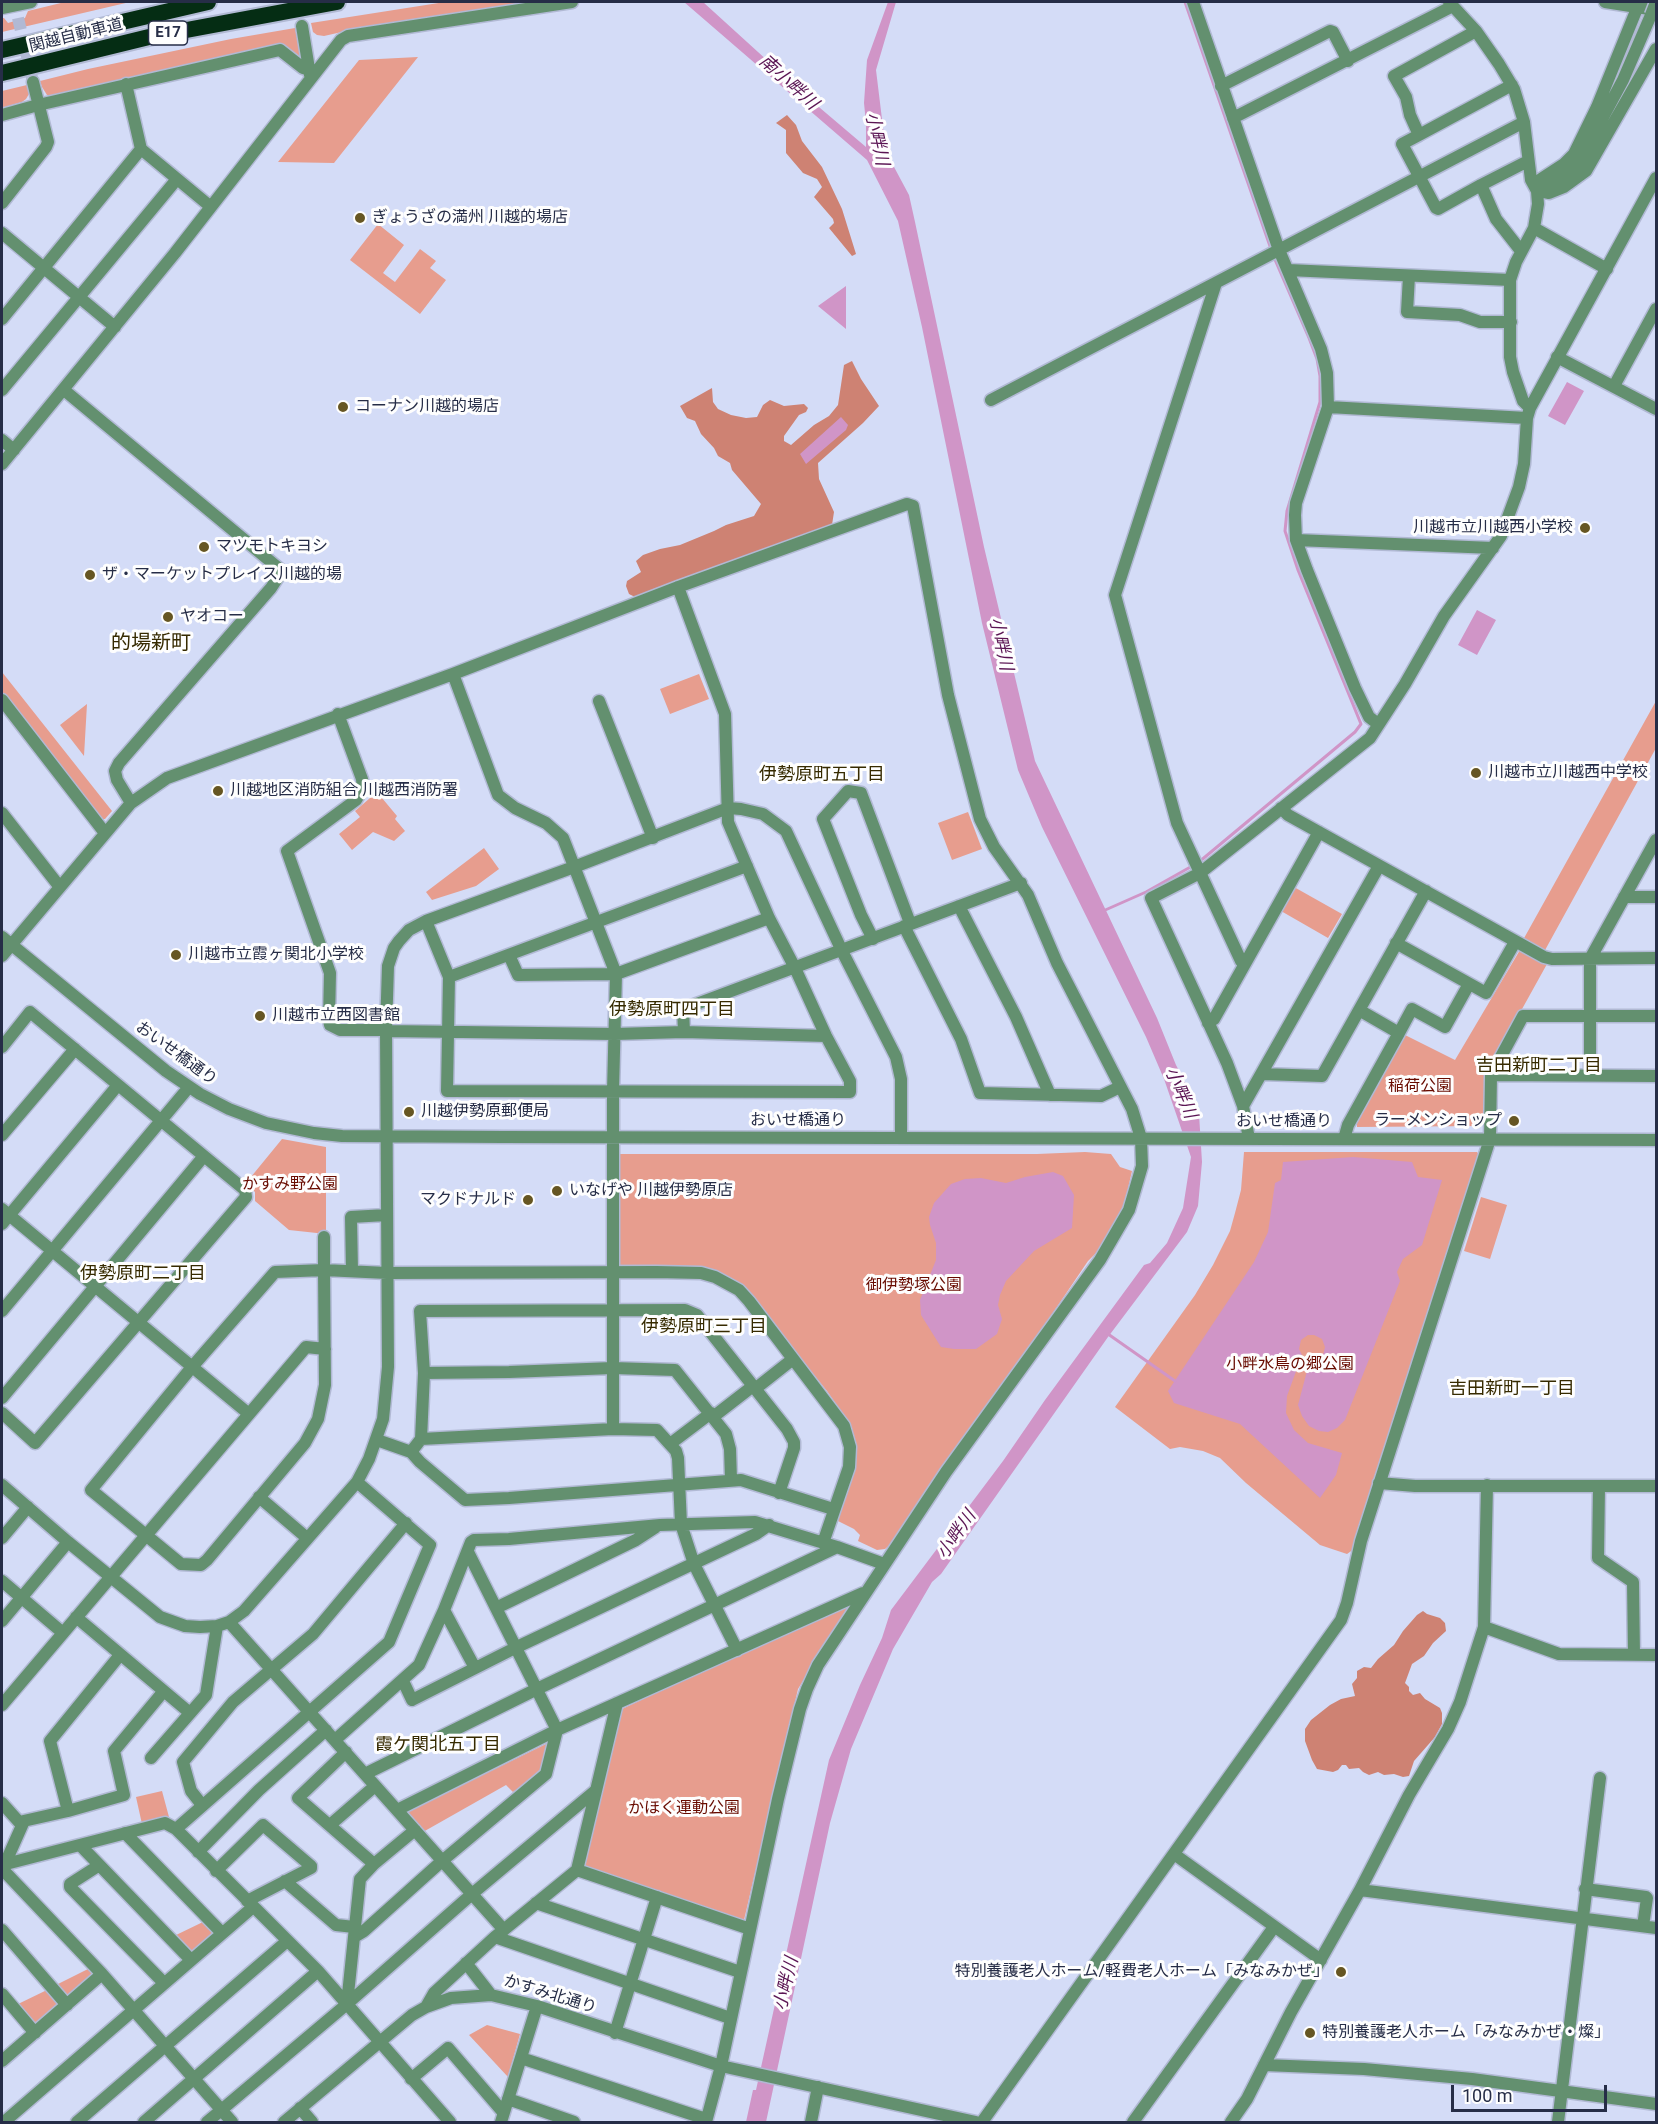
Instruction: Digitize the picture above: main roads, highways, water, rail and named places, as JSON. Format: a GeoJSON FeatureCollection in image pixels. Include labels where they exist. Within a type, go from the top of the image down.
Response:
{"type":"FeatureCollection","features":[{"type":"Feature","properties":{"kind":"highway","name":"関越自動車道"},"geometry":{"type":"LineString","coordinates":[[2,50],[208,2]]}},
{"type":"Feature","properties":{"kind":"highway","name":"関越自動車道"},"geometry":{"type":"LineString","coordinates":[[2,73],[150,37],[337,2]]}},
{"type":"Feature","properties":{"kind":"water"},"geometry":{"type":"Polygon","coordinates":[[[684,2],[703,2],[866,147],[864,103],[867,60],[888,2],[896,2],[876,70],[886,152],[909,195],[984,547],[1035,761],[1157,1018],[1199,1114],[1202,1162],[1198,1206],[1187,1232],[1108,1337],[941,1574],[932,1582],[893,1649],[851,1749],[830,1823],[766,2122],[746,2122],[753,2090],[756,2090],[829,1760],[882,1638],[891,1610],[1003,1461],[1144,1265],[1150,1263],[1167,1243],[1183,1208],[1191,1157],[1164,1079],[1146,1037],[1042,827],[1018,770],[982,623],[922,327],[898,221],[867,160],[684,2]]]}},
{"type":"Feature","properties":{"kind":"water"},"geometry":{"type":"Polygon","coordinates":[[[846,286],[846,329],[818,306],[846,286]]]}},
{"type":"Feature","properties":{"kind":"water"},"geometry":{"type":"Polygon","coordinates":[[[1567,382],[1584,391],[1565,425],[1548,416],[1567,382]]]}},
{"type":"Feature","properties":{"kind":"water"},"geometry":{"type":"Polygon","coordinates":[[[841,417],[848,425],[846,430],[806,464],[800,454],[841,417]]]}},
{"type":"Feature","properties":{"kind":"water"},"geometry":{"type":"Polygon","coordinates":[[[1477,610],[1496,620],[1477,655],[1458,645],[1477,610]]]}},
{"type":"Feature","properties":{"kind":"water"},"geometry":{"type":"Polygon","coordinates":[[[1353,1157],[1412,1162],[1418,1177],[1442,1180],[1422,1245],[1403,1259],[1397,1272],[1400,1281],[1345,1420],[1337,1428],[1328,1432],[1309,1426],[1298,1405],[1307,1371],[1311,1363],[1323,1355],[1325,1347],[1322,1339],[1314,1335],[1308,1335],[1301,1340],[1299,1349],[1302,1355],[1287,1396],[1286,1413],[1294,1430],[1308,1443],[1342,1453],[1336,1475],[1320,1498],[1240,1424],[1174,1403],[1168,1391],[1254,1262],[1268,1232],[1275,1183],[1281,1180],[1283,1162],[1353,1157]]]}},
{"type":"Feature","properties":{"kind":"water"},"geometry":{"type":"Polygon","coordinates":[[[1053,1172],[1063,1176],[1074,1195],[1072,1228],[1034,1251],[1006,1281],[998,1305],[1002,1319],[997,1334],[976,1349],[941,1347],[921,1315],[920,1300],[936,1260],[936,1243],[929,1217],[934,1203],[951,1184],[965,1179],[981,1178],[1006,1183],[1053,1172]]]}},
{"type":"Feature","properties":{"kind":"waterway"},"geometry":{"type":"LineString","coordinates":[[1185,2],[1271,249]]}},
{"type":"Feature","properties":{"kind":"waterway"},"geometry":{"type":"LineString","coordinates":[[1199,862],[1355,732],[1361,724],[1298,570],[1285,531],[1287,511],[1320,402],[1320,376],[1317,359],[1309,338],[1273,255]]}},
{"type":"Feature","properties":{"kind":"waterway"},"geometry":{"type":"LineString","coordinates":[[1103,911],[1146,892],[1194,865]]}},
{"type":"Feature","properties":{"kind":"waterway"},"geometry":{"type":"LineString","coordinates":[[1108,1334],[1175,1381]]}},
{"type":"Feature","properties":{"kind":"tunnel"},"geometry":{"type":"LineString","coordinates":[[18,18],[33,82]]}},
{"type":"Feature","properties":{"kind":"place","name":"ぎょうざの満州 川越的場店"},"geometry":{"type":"Point","coordinates":[360,218]}},
{"type":"Feature","properties":{"kind":"place","name":"コーナン川越的場店"},"geometry":{"type":"Point","coordinates":[343,407]}},
{"type":"Feature","properties":{"kind":"place","name":"川越市立川越西小学校"},"geometry":{"type":"Point","coordinates":[1585,528]}},
{"type":"Feature","properties":{"kind":"place","name":"マツモトキヨシ"},"geometry":{"type":"Point","coordinates":[204,547]}},
{"type":"Feature","properties":{"kind":"place","name":"ザ・マーケットプレイス川越的場"},"geometry":{"type":"Point","coordinates":[90,575]}},
{"type":"Feature","properties":{"kind":"place","name":"ヤオコー"},"geometry":{"type":"Point","coordinates":[168,617]}},
{"type":"Feature","properties":{"kind":"place","name":"川越市立川越西中学校"},"geometry":{"type":"Point","coordinates":[1476,773]}},
{"type":"Feature","properties":{"kind":"place","name":"川越地区消防組合 川越西消防署"},"geometry":{"type":"Point","coordinates":[218,791]}},
{"type":"Feature","properties":{"kind":"place","name":"川越市立霞ヶ関北小学校"},"geometry":{"type":"Point","coordinates":[176,955]}},
{"type":"Feature","properties":{"kind":"place","name":"川越市立西図書館"},"geometry":{"type":"Point","coordinates":[260,1016]}},
{"type":"Feature","properties":{"kind":"place","name":"川越伊勢原郵便局"},"geometry":{"type":"Point","coordinates":[409,1112]}},
{"type":"Feature","properties":{"kind":"place","name":"ラーメンショップ"},"geometry":{"type":"Point","coordinates":[1514,1121]}},
{"type":"Feature","properties":{"kind":"place","name":"いなげや 川越伊勢原店"},"geometry":{"type":"Point","coordinates":[557,1191]}},
{"type":"Feature","properties":{"kind":"place","name":"マクドナルド"},"geometry":{"type":"Point","coordinates":[528,1200]}},
{"type":"Feature","properties":{"kind":"place","name":"特別養護老人ホーム/軽費老人ホーム「みなみかぜ」"},"geometry":{"type":"Point","coordinates":[1341,1972]}},
{"type":"Feature","properties":{"kind":"place","name":"特別養護老人ホーム「みなみかぜ・燦」"},"geometry":{"type":"Point","coordinates":[1310,2033]}},
{"type":"Feature","properties":{"kind":"district","name":"的場新町"},"geometry":{"type":"Point","coordinates":[151,644]}},
{"type":"Feature","properties":{"kind":"district","name":"伊勢原町五丁目"},"geometry":{"type":"Point","coordinates":[822,775]}},
{"type":"Feature","properties":{"kind":"district","name":"伊勢原町四丁目"},"geometry":{"type":"Point","coordinates":[672,1010]}},
{"type":"Feature","properties":{"kind":"district","name":"吉田新町二丁目"},"geometry":{"type":"Point","coordinates":[1539,1066]}},
{"type":"Feature","properties":{"kind":"district","name":"伊勢原町二丁目"},"geometry":{"type":"Point","coordinates":[143,1274]}},
{"type":"Feature","properties":{"kind":"district","name":"伊勢原町三丁目"},"geometry":{"type":"Point","coordinates":[704,1327]}},
{"type":"Feature","properties":{"kind":"district","name":"吉田新町一丁目"},"geometry":{"type":"Point","coordinates":[1512,1389]}},
{"type":"Feature","properties":{"kind":"district","name":"霞ケ関北五丁目"},"geometry":{"type":"Point","coordinates":[438,1745]}},
{"type":"Feature","properties":{"kind":"water label","name":"南小畔川"},"geometry":{"type":"Point","coordinates":[788,83]}},
{"type":"Feature","properties":{"kind":"water label","name":"小畔川"},"geometry":{"type":"Point","coordinates":[876,139]}},
{"type":"Feature","properties":{"kind":"water label","name":"小畔川"},"geometry":{"type":"Point","coordinates":[1000,644]}},
{"type":"Feature","properties":{"kind":"water label","name":"小畔川"},"geometry":{"type":"Point","coordinates":[1180,1093]}},
{"type":"Feature","properties":{"kind":"water label","name":"小畔川"},"geometry":{"type":"Point","coordinates":[957,1535]}},
{"type":"Feature","properties":{"kind":"water label","name":"小畔川"},"geometry":{"type":"Point","coordinates":[787,1984]}},
{"type":"Feature","properties":{"kind":"park label","name":"稲荷公園"},"geometry":{"type":"Point","coordinates":[1420,1087]}},
{"type":"Feature","properties":{"kind":"park label","name":"かすみ野公園"},"geometry":{"type":"Point","coordinates":[290,1185]}},
{"type":"Feature","properties":{"kind":"park label","name":"御伊勢塚公園"},"geometry":{"type":"Point","coordinates":[914,1286]}},
{"type":"Feature","properties":{"kind":"park label","name":"小畔水鳥の郷公園"},"geometry":{"type":"Point","coordinates":[1290,1365]}},
{"type":"Feature","properties":{"kind":"park label","name":"かほく運動公園"},"geometry":{"type":"Point","coordinates":[684,1809]}}]}
